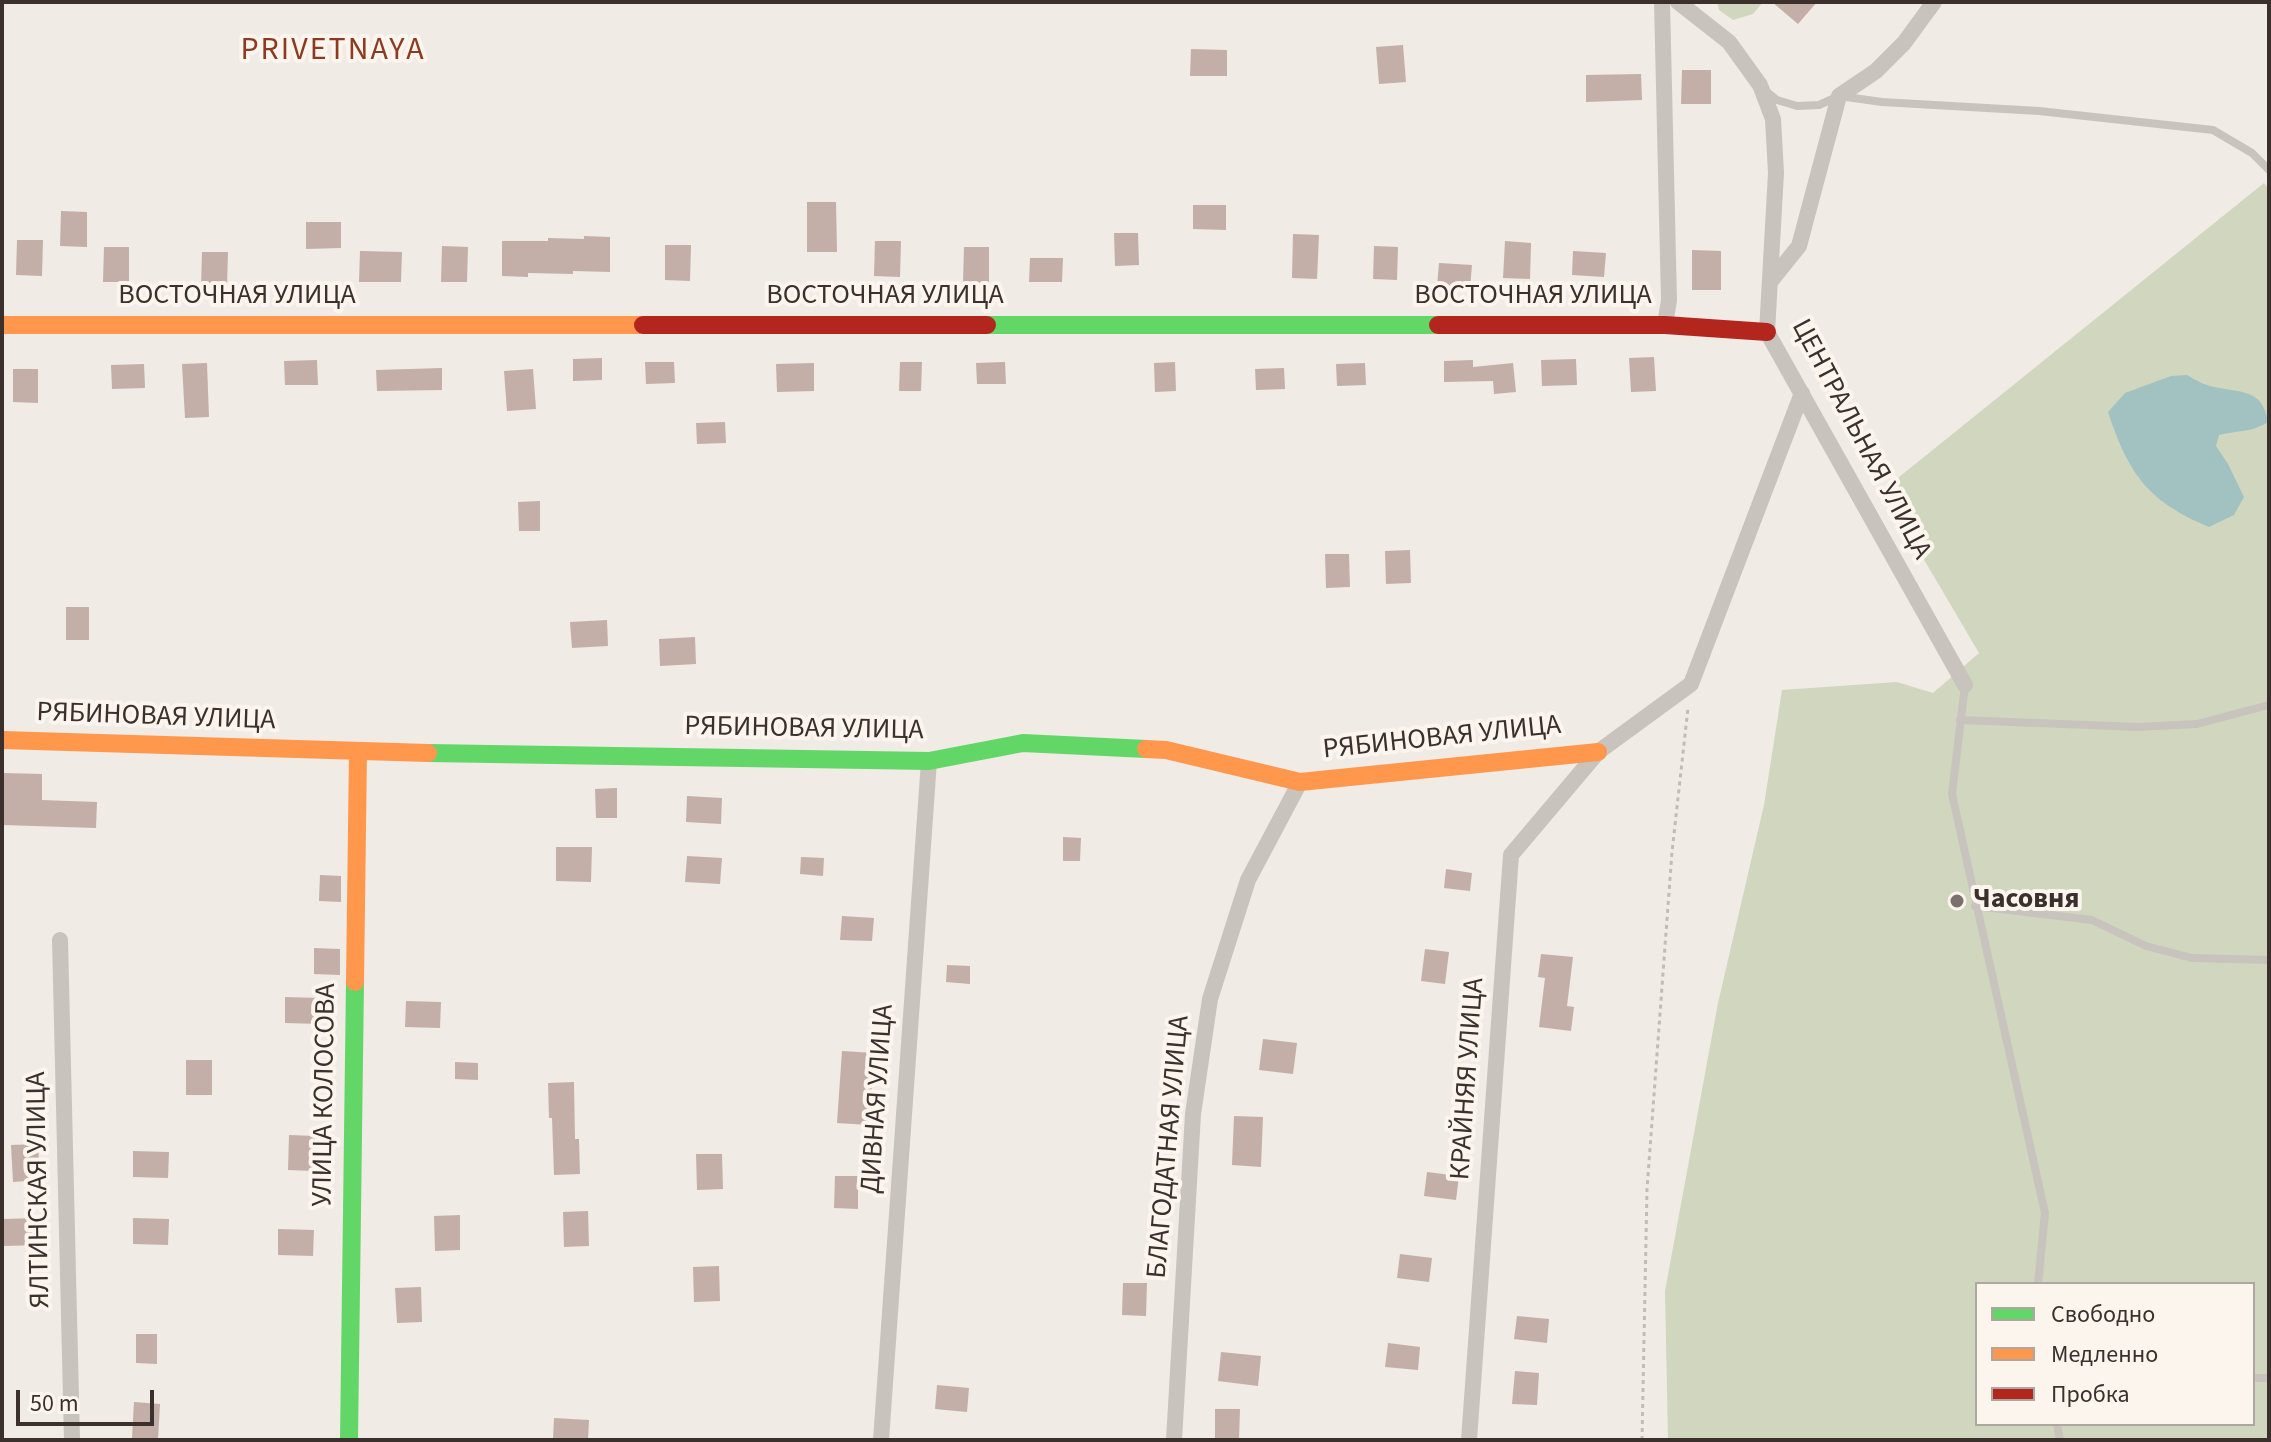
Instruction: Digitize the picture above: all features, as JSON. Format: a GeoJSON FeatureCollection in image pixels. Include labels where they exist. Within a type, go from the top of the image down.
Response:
{"type":"FeatureCollection","features":[{"type":"Feature","properties":{"kind":"street"},"geometry":{"type":"LineString","coordinates":[[1662,2],[1669,300],[1665,325]]}},
{"type":"Feature","properties":{"kind":"street","name":"ЦЕНТРАЛЬНАЯ УЛИЦА"},"geometry":{"type":"LineString","coordinates":[[1678,2],[1729,42],[1760,85],[1773,119],[1776,173],[1767,332],[1965,685]]}},
{"type":"Feature","properties":{"kind":"street"},"geometry":{"type":"LineString","coordinates":[[1770,282],[1799,246],[1839,96],[1876,71],[1904,43],[1934,2]]}},
{"type":"Feature","properties":{"kind":"street","name":"ВОСТОЧНАЯ УЛИЦА"},"geometry":{"type":"LineString","coordinates":[[2,325],[1665,325],[1767,332]]}},
{"type":"Feature","properties":{"kind":"street"},"geometry":{"type":"LineString","coordinates":[[1691,684],[1802,393]]}},
{"type":"Feature","properties":{"kind":"street","name":"КРАЙНЯЯ УЛИЦА"},"geometry":{"type":"LineString","coordinates":[[1469,1440],[1511,855],[1598,752],[1691,684]]}},
{"type":"Feature","properties":{"kind":"street","name":"РЯБИНОВАЯ УЛИЦА"},"geometry":{"type":"LineString","coordinates":[[2,740],[153,747],[929,761],[1023,743],[1166,750],[1300,782],[1598,752]]}},
{"type":"Feature","properties":{"kind":"street","name":"УЛИЦА КОЛОСОВА"},"geometry":{"type":"LineString","coordinates":[[349,1440],[358,751]]}},
{"type":"Feature","properties":{"kind":"street","name":"ДИВНАЯ УЛИЦА"},"geometry":{"type":"LineString","coordinates":[[881,1440],[929,761]]}},
{"type":"Feature","properties":{"kind":"street","name":"БЛАГОДАТНАЯ УЛИЦА"},"geometry":{"type":"LineString","coordinates":[[1174,1440],[1193,1114],[1210,999],[1248,880],[1300,782]]}},
{"type":"Feature","properties":{"kind":"street","name":"ЯЛТИНСКАЯ УЛИЦА"},"geometry":{"type":"LineString","coordinates":[[60,940],[72,1440]]}},
{"type":"Feature","properties":{"kind":"lane"},"geometry":{"type":"LineString","coordinates":[[1760,85],[1777,100],[1797,106],[1819,105],[1839,96],[1882,102],[2039,111],[2213,130],[2252,153],[2269,170]]}},
{"type":"Feature","properties":{"kind":"lane"},"geometry":{"type":"LineString","coordinates":[[1965,685],[1952,794],[2045,1213],[2038,1282]]}},
{"type":"Feature","properties":{"kind":"lane"},"geometry":{"type":"LineString","coordinates":[[1960,720],[2153,726],[2197,724],[2269,705]]}},
{"type":"Feature","properties":{"kind":"lane"},"geometry":{"type":"LineString","coordinates":[[1975,906],[2092,920],[2146,946],[2192,958],[2269,960]]}},
{"type":"Feature","properties":{"kind":"path"},"geometry":{"type":"LineString","coordinates":[[1642,1440],[1647,1189],[1672,852],[1691,684]]}},
{"type":"Feature","properties":{"kind":"green space"},"geometry":{"type":"Polygon","coordinates":[[[1717,2],[1763,2],[1753,14],[1733,20],[1719,10],[1717,2]]]}},
{"type":"Feature","properties":{"kind":"green space"},"geometry":{"type":"Polygon","coordinates":[[[2264,183],[2269,189],[2269,1440],[1668,1440],[1665,1291],[1718,1003],[1764,805],[1782,690],[1897,682],[1933,693],[1979,653],[1883,490],[2264,183]]]}},
{"type":"Feature","properties":{"kind":"water"},"geometry":{"type":"Polygon","coordinates":[[[2187,375],[2207,385],[2255,397],[2261,403],[2268,422],[2250,430],[2219,435],[2216,446],[2244,497],[2234,515],[2209,527],[2170,507],[2144,483],[2124,453],[2108,412],[2125,393],[2171,376],[2187,375]]]}},
{"type":"Feature","properties":{"kind":"building"},"geometry":{"type":"Polygon","coordinates":[[[1772,2],[1817,2],[1798,24],[1772,2]]]}},
{"type":"Feature","properties":{"kind":"building"},"geometry":{"type":"Polygon","coordinates":[[[1403,45],[1406,82],[1379,84],[1376,47],[1403,45]]]}},
{"type":"Feature","properties":{"kind":"building"},"geometry":{"type":"Polygon","coordinates":[[[1191,49],[1227,50],[1227,76],[1190,76],[1191,49]]]}},
{"type":"Feature","properties":{"kind":"building"},"geometry":{"type":"Polygon","coordinates":[[[1682,70],[1711,70],[1711,104],[1681,104],[1682,70]]]}},
{"type":"Feature","properties":{"kind":"building"},"geometry":{"type":"Polygon","coordinates":[[[1641,74],[1642,100],[1586,102],[1586,75],[1641,74]]]}},
{"type":"Feature","properties":{"kind":"building"},"geometry":{"type":"Polygon","coordinates":[[[807,202],[836,202],[837,252],[807,252],[807,202]]]}},
{"type":"Feature","properties":{"kind":"building"},"geometry":{"type":"Polygon","coordinates":[[[1193,205],[1226,205],[1226,230],[1193,229],[1193,205]]]}},
{"type":"Feature","properties":{"kind":"building"},"geometry":{"type":"Polygon","coordinates":[[[61,211],[87,212],[87,247],[60,246],[61,211]]]}},
{"type":"Feature","properties":{"kind":"building"},"geometry":{"type":"Polygon","coordinates":[[[306,222],[341,222],[341,248],[306,249],[306,222]]]}},
{"type":"Feature","properties":{"kind":"building"},"geometry":{"type":"Polygon","coordinates":[[[1114,233],[1138,233],[1139,265],[1115,266],[1114,233]]]}},
{"type":"Feature","properties":{"kind":"building"},"geometry":{"type":"Polygon","coordinates":[[[1293,234],[1319,235],[1317,279],[1292,278],[1293,234]]]}},
{"type":"Feature","properties":{"kind":"building"},"geometry":{"type":"Polygon","coordinates":[[[584,236],[610,237],[610,272],[502,276],[502,241],[584,239],[584,236]]]}},
{"type":"Feature","properties":{"kind":"building"},"geometry":{"type":"Polygon","coordinates":[[[17,240],[43,240],[42,276],[16,275],[17,240]]]}},
{"type":"Feature","properties":{"kind":"building"},"geometry":{"type":"Polygon","coordinates":[[[875,241],[901,241],[900,277],[874,276],[875,241]]]}},
{"type":"Feature","properties":{"kind":"building"},"geometry":{"type":"Polygon","coordinates":[[[1505,241],[1531,243],[1530,279],[1503,278],[1505,241]]]}},
{"type":"Feature","properties":{"kind":"building"},"geometry":{"type":"Polygon","coordinates":[[[665,245],[691,245],[690,281],[665,280],[665,245]]]}},
{"type":"Feature","properties":{"kind":"building"},"geometry":{"type":"Polygon","coordinates":[[[442,246],[468,247],[467,282],[441,282],[442,246]]]}},
{"type":"Feature","properties":{"kind":"building"},"geometry":{"type":"Polygon","coordinates":[[[1374,246],[1398,247],[1397,280],[1373,279],[1374,246]]]}},
{"type":"Feature","properties":{"kind":"building"},"geometry":{"type":"Polygon","coordinates":[[[104,247],[129,247],[129,282],[103,282],[104,247]]]}},
{"type":"Feature","properties":{"kind":"building"},"geometry":{"type":"Polygon","coordinates":[[[964,247],[989,247],[989,283],[963,282],[964,247]]]}},
{"type":"Feature","properties":{"kind":"building"},"geometry":{"type":"Polygon","coordinates":[[[1692,250],[1721,251],[1721,290],[1692,290],[1692,250]]]}},
{"type":"Feature","properties":{"kind":"building"},"geometry":{"type":"Polygon","coordinates":[[[360,251],[402,252],[401,282],[359,282],[360,251]]]}},
{"type":"Feature","properties":{"kind":"building"},"geometry":{"type":"Polygon","coordinates":[[[1573,251],[1606,253],[1604,277],[1572,275],[1573,251]]]}},
{"type":"Feature","properties":{"kind":"building"},"geometry":{"type":"Polygon","coordinates":[[[202,252],[228,252],[227,287],[201,287],[202,252]]]}},
{"type":"Feature","properties":{"kind":"building"},"geometry":{"type":"Polygon","coordinates":[[[1030,258],[1063,258],[1062,282],[1029,282],[1030,258]]]}},
{"type":"Feature","properties":{"kind":"building"},"geometry":{"type":"Polygon","coordinates":[[[1439,263],[1472,265],[1470,289],[1437,287],[1439,263]]]}},
{"type":"Feature","properties":{"kind":"building"},"geometry":{"type":"Polygon","coordinates":[[[1654,357],[1656,391],[1631,392],[1629,358],[1654,357]]]}},
{"type":"Feature","properties":{"kind":"building"},"geometry":{"type":"Polygon","coordinates":[[[602,358],[602,380],[573,381],[573,359],[602,358]]]}},
{"type":"Feature","properties":{"kind":"building"},"geometry":{"type":"Polygon","coordinates":[[[1576,359],[1577,385],[1542,386],[1541,360],[1576,359]]]}},
{"type":"Feature","properties":{"kind":"building"},"geometry":{"type":"Polygon","coordinates":[[[317,360],[318,385],[285,385],[284,361],[317,360]]]}},
{"type":"Feature","properties":{"kind":"building"},"geometry":{"type":"Polygon","coordinates":[[[1473,360],[1473,367],[1513,363],[1516,392],[1494,394],[1493,381],[1444,382],[1444,361],[1473,360]]]}},
{"type":"Feature","properties":{"kind":"building"},"geometry":{"type":"Polygon","coordinates":[[[645,362],[674,362],[675,383],[646,384],[645,362]]]}},
{"type":"Feature","properties":{"kind":"building"},"geometry":{"type":"Polygon","coordinates":[[[900,362],[922,362],[921,391],[899,391],[900,362]]]}},
{"type":"Feature","properties":{"kind":"building"},"geometry":{"type":"Polygon","coordinates":[[[1005,362],[1006,384],[977,384],[976,363],[1005,362]]]}},
{"type":"Feature","properties":{"kind":"building"},"geometry":{"type":"Polygon","coordinates":[[[1175,362],[1176,391],[1155,392],[1154,363],[1175,362]]]}},
{"type":"Feature","properties":{"kind":"building"},"geometry":{"type":"Polygon","coordinates":[[[207,363],[209,417],[185,418],[182,364],[207,363]]]}},
{"type":"Feature","properties":{"kind":"building"},"geometry":{"type":"Polygon","coordinates":[[[814,363],[814,391],[777,392],[776,364],[814,363]]]}},
{"type":"Feature","properties":{"kind":"building"},"geometry":{"type":"Polygon","coordinates":[[[1365,363],[1366,385],[1337,386],[1336,364],[1365,363]]]}},
{"type":"Feature","properties":{"kind":"building"},"geometry":{"type":"Polygon","coordinates":[[[144,364],[145,388],[112,389],[111,365],[144,364]]]}},
{"type":"Feature","properties":{"kind":"building"},"geometry":{"type":"Polygon","coordinates":[[[442,368],[442,390],[377,391],[376,370],[442,368]]]}},
{"type":"Feature","properties":{"kind":"building"},"geometry":{"type":"Polygon","coordinates":[[[1284,368],[1285,389],[1256,390],[1255,369],[1284,368]]]}},
{"type":"Feature","properties":{"kind":"building"},"geometry":{"type":"Polygon","coordinates":[[[13,369],[38,369],[38,403],[13,402],[13,369]]]}},
{"type":"Feature","properties":{"kind":"building"},"geometry":{"type":"Polygon","coordinates":[[[533,369],[536,409],[507,411],[504,371],[533,369]]]}},
{"type":"Feature","properties":{"kind":"building"},"geometry":{"type":"Polygon","coordinates":[[[725,422],[726,443],[697,444],[696,423],[725,422]]]}},
{"type":"Feature","properties":{"kind":"building"},"geometry":{"type":"Polygon","coordinates":[[[540,501],[540,531],[519,531],[518,502],[540,501]]]}},
{"type":"Feature","properties":{"kind":"building"},"geometry":{"type":"Polygon","coordinates":[[[1410,550],[1411,583],[1386,584],[1385,551],[1410,550]]]}},
{"type":"Feature","properties":{"kind":"building"},"geometry":{"type":"Polygon","coordinates":[[[1325,554],[1349,554],[1350,587],[1326,588],[1325,554]]]}},
{"type":"Feature","properties":{"kind":"building"},"geometry":{"type":"Polygon","coordinates":[[[66,607],[89,607],[89,640],[66,640],[66,607]]]}},
{"type":"Feature","properties":{"kind":"building"},"geometry":{"type":"Polygon","coordinates":[[[607,620],[608,646],[572,648],[570,622],[607,620]]]}},
{"type":"Feature","properties":{"kind":"building"},"geometry":{"type":"Polygon","coordinates":[[[695,637],[696,664],[660,666],[659,639],[695,637]]]}},
{"type":"Feature","properties":{"kind":"building"},"geometry":{"type":"Polygon","coordinates":[[[4,773],[42,774],[42,800],[97,802],[96,828],[3,825],[4,773]]]}},
{"type":"Feature","properties":{"kind":"building"},"geometry":{"type":"Polygon","coordinates":[[[617,788],[617,818],[596,818],[595,789],[617,788]]]}},
{"type":"Feature","properties":{"kind":"building"},"geometry":{"type":"Polygon","coordinates":[[[687,796],[722,798],[721,824],[686,822],[687,796]]]}},
{"type":"Feature","properties":{"kind":"building"},"geometry":{"type":"Polygon","coordinates":[[[1063,837],[1081,838],[1080,861],[1063,861],[1063,837]]]}},
{"type":"Feature","properties":{"kind":"building"},"geometry":{"type":"Polygon","coordinates":[[[556,847],[592,847],[591,882],[556,881],[556,847]]]}},
{"type":"Feature","properties":{"kind":"building"},"geometry":{"type":"Polygon","coordinates":[[[687,856],[722,858],[720,884],[685,882],[687,856]]]}},
{"type":"Feature","properties":{"kind":"building"},"geometry":{"type":"Polygon","coordinates":[[[801,857],[824,858],[823,876],[800,874],[801,857]]]}},
{"type":"Feature","properties":{"kind":"building"},"geometry":{"type":"Polygon","coordinates":[[[1446,869],[1472,873],[1470,891],[1444,888],[1446,869]]]}},
{"type":"Feature","properties":{"kind":"building"},"geometry":{"type":"Polygon","coordinates":[[[320,875],[341,876],[341,902],[319,901],[320,875]]]}},
{"type":"Feature","properties":{"kind":"building"},"geometry":{"type":"Polygon","coordinates":[[[842,916],[874,918],[872,941],[840,940],[842,916]]]}},
{"type":"Feature","properties":{"kind":"building"},"geometry":{"type":"Polygon","coordinates":[[[314,948],[340,949],[340,975],[314,974],[314,948]]]}},
{"type":"Feature","properties":{"kind":"building"},"geometry":{"type":"Polygon","coordinates":[[[1425,949],[1449,952],[1445,984],[1421,981],[1425,949]]]}},
{"type":"Feature","properties":{"kind":"building"},"geometry":{"type":"Polygon","coordinates":[[[1541,954],[1573,957],[1567,1006],[1574,1007],[1571,1031],[1539,1027],[1545,978],[1538,977],[1541,954]]]}},
{"type":"Feature","properties":{"kind":"building"},"geometry":{"type":"Polygon","coordinates":[[[947,965],[970,966],[970,984],[946,982],[947,965]]]}},
{"type":"Feature","properties":{"kind":"building"},"geometry":{"type":"Polygon","coordinates":[[[285,997],[321,998],[320,1024],[285,1023],[285,997]]]}},
{"type":"Feature","properties":{"kind":"building"},"geometry":{"type":"Polygon","coordinates":[[[406,1001],[441,1002],[440,1028],[405,1027],[406,1001]]]}},
{"type":"Feature","properties":{"kind":"building"},"geometry":{"type":"Polygon","coordinates":[[[1263,1039],[1297,1043],[1293,1074],[1259,1070],[1263,1039]]]}},
{"type":"Feature","properties":{"kind":"building"},"geometry":{"type":"Polygon","coordinates":[[[842,1051],[874,1053],[869,1125],[837,1123],[842,1051]]]}},
{"type":"Feature","properties":{"kind":"building"},"geometry":{"type":"Polygon","coordinates":[[[186,1060],[212,1060],[212,1095],[186,1095],[186,1060]]]}},
{"type":"Feature","properties":{"kind":"building"},"geometry":{"type":"Polygon","coordinates":[[[455,1062],[478,1063],[478,1080],[455,1079],[455,1062]]]}},
{"type":"Feature","properties":{"kind":"building"},"geometry":{"type":"Polygon","coordinates":[[[574,1082],[575,1139],[579,1139],[580,1174],[554,1175],[548,1083],[574,1082]]]}},
{"type":"Feature","properties":{"kind":"building"},"geometry":{"type":"Polygon","coordinates":[[[1234,1116],[1263,1117],[1261,1167],[1232,1165],[1234,1116]]]}},
{"type":"Feature","properties":{"kind":"building"},"geometry":{"type":"Polygon","coordinates":[[[289,1135],[315,1136],[314,1171],[288,1170],[289,1135]]]}},
{"type":"Feature","properties":{"kind":"building"},"geometry":{"type":"Polygon","coordinates":[[[38,1144],[40,1180],[13,1182],[11,1145],[38,1144]]]}},
{"type":"Feature","properties":{"kind":"building"},"geometry":{"type":"Polygon","coordinates":[[[133,1151],[169,1152],[168,1178],[133,1177],[133,1151]]]}},
{"type":"Feature","properties":{"kind":"building"},"geometry":{"type":"Polygon","coordinates":[[[696,1154],[722,1154],[723,1189],[697,1190],[696,1154]]]}},
{"type":"Feature","properties":{"kind":"building"},"geometry":{"type":"Polygon","coordinates":[[[1427,1172],[1459,1176],[1456,1200],[1424,1196],[1427,1172]]]}},
{"type":"Feature","properties":{"kind":"building"},"geometry":{"type":"Polygon","coordinates":[[[835,1176],[858,1176],[858,1209],[834,1208],[835,1176]]]}},
{"type":"Feature","properties":{"kind":"building"},"geometry":{"type":"Polygon","coordinates":[[[588,1211],[589,1246],[564,1247],[563,1212],[588,1211]]]}},
{"type":"Feature","properties":{"kind":"building"},"geometry":{"type":"Polygon","coordinates":[[[460,1215],[460,1250],[435,1251],[434,1216],[460,1215]]]}},
{"type":"Feature","properties":{"kind":"building"},"geometry":{"type":"Polygon","coordinates":[[[39,1218],[39,1245],[3,1246],[2,1219],[39,1218]]]}},
{"type":"Feature","properties":{"kind":"building"},"geometry":{"type":"Polygon","coordinates":[[[133,1218],[169,1219],[168,1245],[133,1244],[133,1218]]]}},
{"type":"Feature","properties":{"kind":"building"},"geometry":{"type":"Polygon","coordinates":[[[278,1229],[314,1230],[313,1256],[278,1255],[278,1229]]]}},
{"type":"Feature","properties":{"kind":"building"},"geometry":{"type":"Polygon","coordinates":[[[1400,1254],[1432,1258],[1429,1282],[1397,1278],[1400,1254]]]}},
{"type":"Feature","properties":{"kind":"building"},"geometry":{"type":"Polygon","coordinates":[[[719,1266],[720,1301],[694,1302],[693,1267],[719,1266]]]}},
{"type":"Feature","properties":{"kind":"building"},"geometry":{"type":"Polygon","coordinates":[[[1123,1283],[1147,1283],[1146,1316],[1122,1315],[1123,1283]]]}},
{"type":"Feature","properties":{"kind":"building"},"geometry":{"type":"Polygon","coordinates":[[[421,1287],[422,1322],[397,1323],[395,1288],[421,1287]]]}},
{"type":"Feature","properties":{"kind":"building"},"geometry":{"type":"Polygon","coordinates":[[[1517,1316],[1549,1319],[1547,1343],[1514,1339],[1517,1316]]]}},
{"type":"Feature","properties":{"kind":"building"},"geometry":{"type":"Polygon","coordinates":[[[136,1334],[157,1334],[157,1364],[136,1363],[136,1334]]]}},
{"type":"Feature","properties":{"kind":"building"},"geometry":{"type":"Polygon","coordinates":[[[1388,1343],[1420,1347],[1418,1370],[1385,1367],[1388,1343]]]}},
{"type":"Feature","properties":{"kind":"building"},"geometry":{"type":"Polygon","coordinates":[[[1221,1352],[1261,1356],[1258,1386],[1218,1381],[1221,1352]]]}},
{"type":"Feature","properties":{"kind":"building"},"geometry":{"type":"Polygon","coordinates":[[[1515,1371],[1539,1373],[1537,1405],[1512,1404],[1515,1371]]]}},
{"type":"Feature","properties":{"kind":"building"},"geometry":{"type":"Polygon","coordinates":[[[937,1385],[969,1388],[967,1412],[935,1409],[937,1385]]]}},
{"type":"Feature","properties":{"kind":"building"},"geometry":{"type":"Polygon","coordinates":[[[134,1402],[160,1404],[158,1439],[132,1438],[134,1402]]]}},
{"type":"Feature","properties":{"kind":"building"},"geometry":{"type":"Polygon","coordinates":[[[1215,1409],[1240,1409],[1239,1440],[1215,1440],[1215,1409]]]}},
{"type":"Feature","properties":{"kind":"building"},"geometry":{"type":"Polygon","coordinates":[[[554,1418],[589,1420],[588,1440],[553,1440],[554,1418]]]}},
{"type":"Feature","properties":{"kind":"traffic: fast"},"geometry":{"type":"LineString","coordinates":[[987,325],[1438,325]]}},
{"type":"Feature","properties":{"kind":"traffic: fast"},"geometry":{"type":"LineString","coordinates":[[428,753],[929,761],[1023,743],[1146,749]]}},
{"type":"Feature","properties":{"kind":"traffic: fast"},"geometry":{"type":"LineString","coordinates":[[349,1440],[355,982]]}},
{"type":"Feature","properties":{"kind":"traffic: slow"},"geometry":{"type":"LineString","coordinates":[[2,325],[643,325]]}},
{"type":"Feature","properties":{"kind":"traffic: slow"},"geometry":{"type":"LineString","coordinates":[[2,740],[428,753]]}},
{"type":"Feature","properties":{"kind":"traffic: slow"},"geometry":{"type":"LineString","coordinates":[[1146,749],[1166,750],[1300,782],[1598,752]]}},
{"type":"Feature","properties":{"kind":"traffic: slow"},"geometry":{"type":"LineString","coordinates":[[355,982],[358,751]]}},
{"type":"Feature","properties":{"kind":"traffic: jam"},"geometry":{"type":"LineString","coordinates":[[643,325],[987,325]]}},
{"type":"Feature","properties":{"kind":"traffic: jam"},"geometry":{"type":"LineString","coordinates":[[1438,325],[1665,325],[1767,332]]}},
{"type":"Feature","properties":{"kind":"place","name":"Часовня"},"geometry":{"type":"Point","coordinates":[1957,901]}},
{"type":"Feature","properties":{"kind":"district","name":"PRIVETNAYA"},"geometry":{"type":"Point","coordinates":[333,52]}}]}
